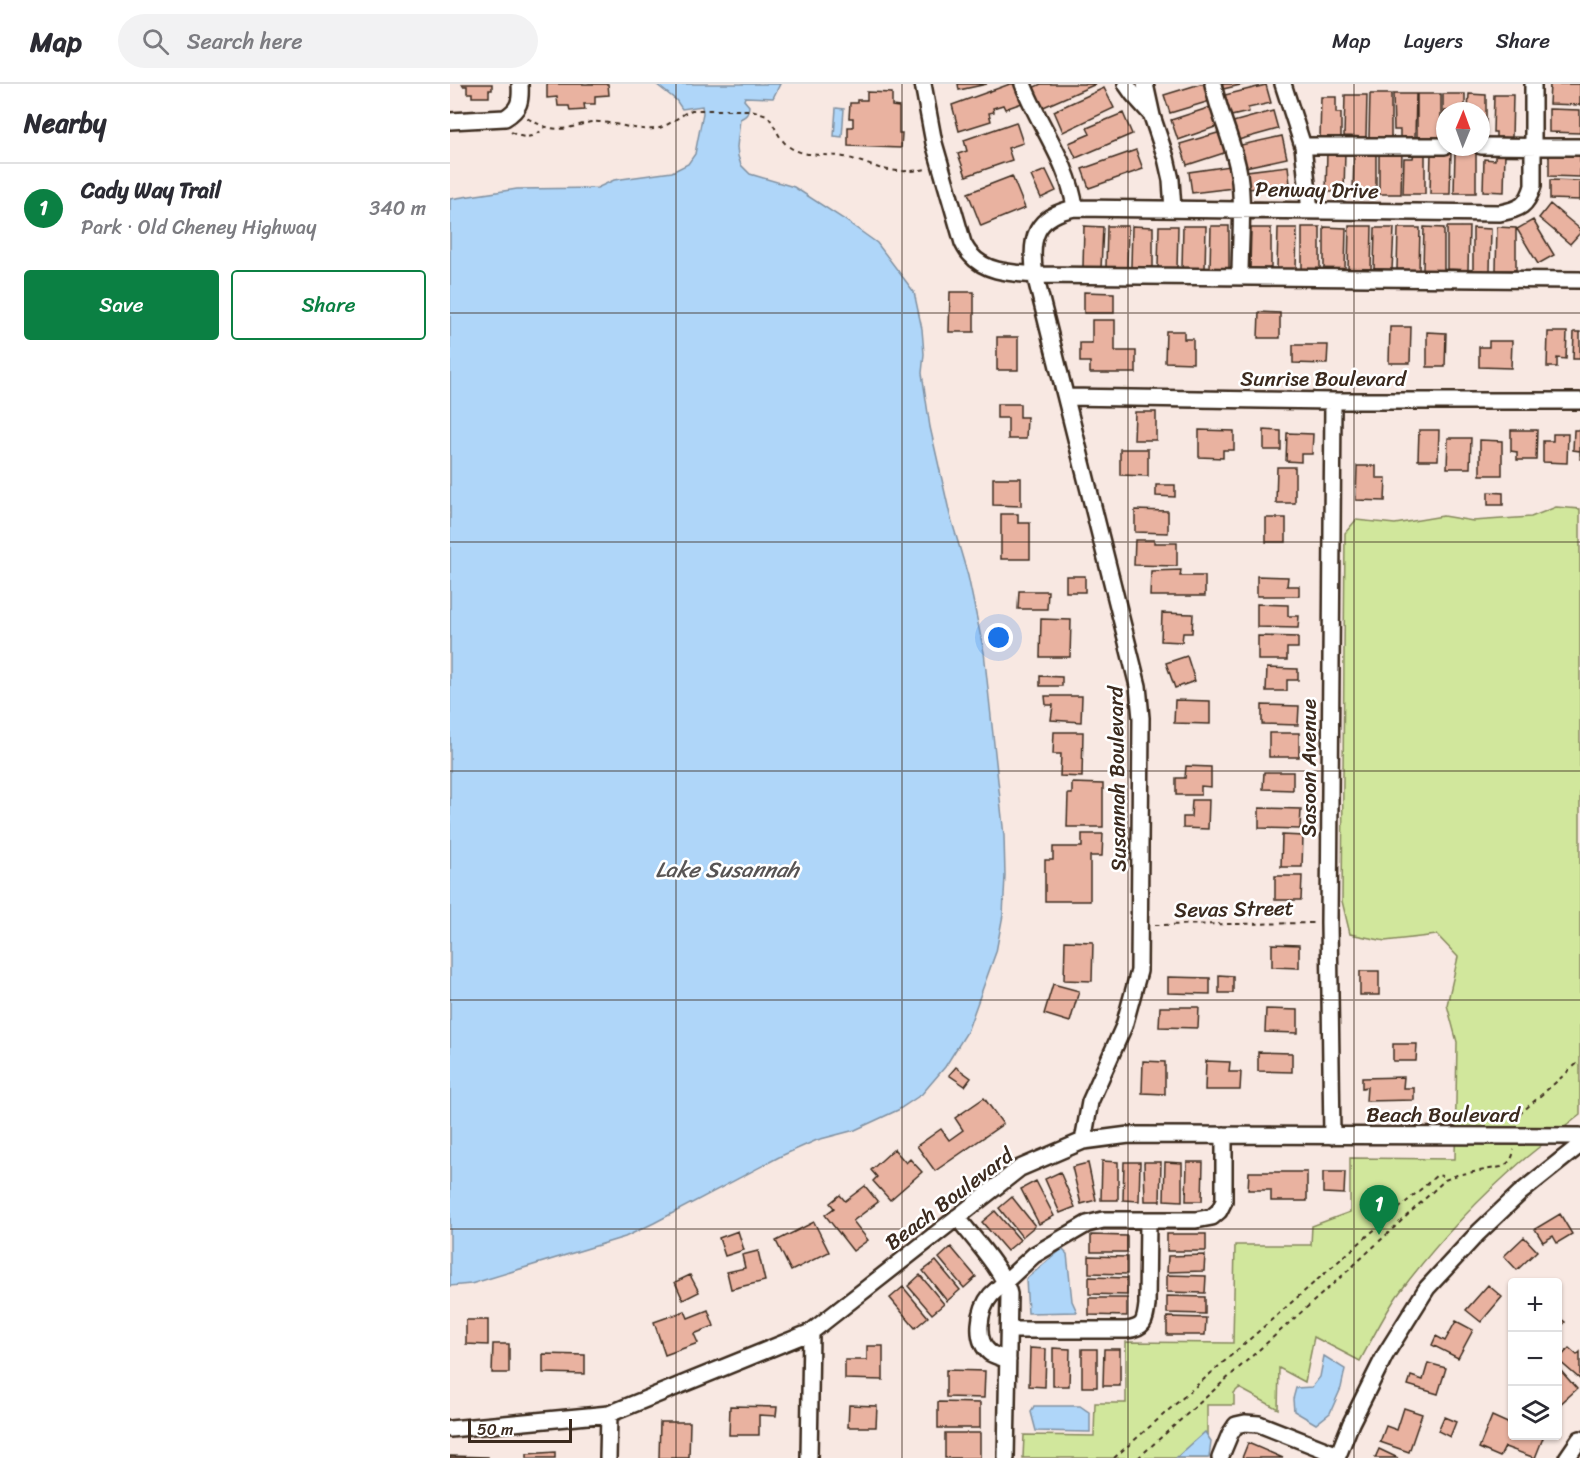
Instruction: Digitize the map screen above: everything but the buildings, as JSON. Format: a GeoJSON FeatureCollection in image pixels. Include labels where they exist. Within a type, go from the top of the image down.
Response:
{"type":"FeatureCollection","features":[{"type":"Feature","properties":{"kind":"street"},"geometry":{"type":"LineString","coordinates":[[450,122],[505,118],[513,114],[521,96],[520,84]]}},
{"type":"Feature","properties":{"kind":"street"},"geometry":{"type":"LineString","coordinates":[[924,84],[934,143],[963,243],[971,256],[982,264],[999,271],[1035,274],[1240,277],[1580,279]]}},
{"type":"Feature","properties":{"kind":"street"},"geometry":{"type":"LineString","coordinates":[[1023,84],[1067,175],[1075,208]]}},
{"type":"Feature","properties":{"kind":"street"},"geometry":{"type":"LineString","coordinates":[[1126,84],[1152,116]]}},
{"type":"Feature","properties":{"kind":"street"},"geometry":{"type":"LineString","coordinates":[[1145,84],[1171,180],[1173,209]]}},
{"type":"Feature","properties":{"kind":"street"},"geometry":{"type":"LineString","coordinates":[[1213,84],[1239,175],[1240,277]]}},
{"type":"Feature","properties":{"kind":"street"},"geometry":{"type":"LineString","coordinates":[[1283,84],[1303,146],[1310,211]]}},
{"type":"Feature","properties":{"kind":"street","name":"Penway Drive"},"geometry":{"type":"LineString","coordinates":[[1035,274],[1032,256],[1033,242],[1040,225],[1060,211],[1075,208],[1500,213],[1514,210],[1523,206],[1533,186],[1533,84]]}},
{"type":"Feature","properties":{"kind":"street"},"geometry":{"type":"LineString","coordinates":[[1303,146],[1436,146]]}},
{"type":"Feature","properties":{"kind":"street"},"geometry":{"type":"LineString","coordinates":[[1490,146],[1580,147]]}},
{"type":"Feature","properties":{"kind":"street","name":"Susannah Boulevard"},"geometry":{"type":"LineString","coordinates":[[1035,274],[1138,686],[1141,718],[1139,971],[1124,1026],[1090,1102],[1083,1142]]}},
{"type":"Feature","properties":{"kind":"street","name":"Sunrise Boulevard"},"geometry":{"type":"LineString","coordinates":[[1066,397],[1333,401],[1580,401]]}},
{"type":"Feature","properties":{"kind":"street","name":"Sasoon Avenue"},"geometry":{"type":"LineString","coordinates":[[1332,1136],[1329,923],[1333,401]]}},
{"type":"Feature","properties":{"kind":"street","name":"Beach Boulevard"},"geometry":{"type":"LineString","coordinates":[[450,1430],[609,1414],[811,1332],[1020,1168],[1083,1142],[1129,1135],[1580,1136]]}},
{"type":"Feature","properties":{"kind":"street"},"geometry":{"type":"LineString","coordinates":[[1008,1360],[991,1353],[984,1345],[981,1334],[981,1321],[986,1302],[1005,1282],[1034,1255],[1087,1224],[1103,1220],[1212,1217],[1219,1211],[1224,1201],[1224,1136]]}},
{"type":"Feature","properties":{"kind":"street"},"geometry":{"type":"LineString","coordinates":[[1220,1458],[1236,1425],[1245,1423],[1259,1424],[1337,1457],[1384,1355],[1427,1288],[1511,1201],[1580,1145]]}},
{"type":"Feature","properties":{"kind":"street"},"geometry":{"type":"LineString","coordinates":[[957,1217],[1001,1275],[1009,1294],[1006,1458]]}},
{"type":"Feature","properties":{"kind":"street"},"geometry":{"type":"LineString","coordinates":[[1009,1330],[1136,1329],[1143,1323],[1146,1316],[1148,1220]]}},
{"type":"Feature","properties":{"kind":"street"},"geometry":{"type":"LineString","coordinates":[[808,1458],[811,1332]]}},
{"type":"Feature","properties":{"kind":"street"},"geometry":{"type":"LineString","coordinates":[[608,1458],[609,1414]]}},
{"type":"Feature","properties":{"kind":"street"},"geometry":{"type":"LineString","coordinates":[[1568,1458],[1580,1439]]}},
{"type":"Feature","properties":{"kind":"path"},"geometry":{"type":"LineString","coordinates":[[526,118],[551,129],[595,122],[656,129],[667,125],[684,113],[699,109],[751,110],[767,115],[778,135],[787,145],[797,151],[839,156],[896,171],[912,172],[941,166]]}},
{"type":"Feature","properties":{"kind":"path"},"geometry":{"type":"LineString","coordinates":[[510,131],[520,137],[529,137],[545,127]]}},
{"type":"Feature","properties":{"kind":"path","name":"Sevas Street"},"geometry":{"type":"LineString","coordinates":[[1140,925],[1329,923]]}},
{"type":"Feature","properties":{"kind":"path"},"geometry":{"type":"LineString","coordinates":[[1516,1118],[1580,1061]]}},
{"type":"Feature","properties":{"kind":"path"},"geometry":{"type":"LineString","coordinates":[[1138,1458],[1353,1266],[1445,1180],[1457,1175],[1508,1164],[1512,1159],[1514,1143]]}},
{"type":"Feature","properties":{"kind":"path"},"geometry":{"type":"LineString","coordinates":[[1114,1458],[1437,1175],[1442,1176]]}},
{"type":"Feature","properties":{"kind":"green space"},"geometry":{"type":"Polygon","coordinates":[[[1556,507],[1580,509],[1580,1115],[1505,1176],[1440,1242],[1397,1296],[1360,1361],[1314,1337],[1305,1382],[1279,1368],[1278,1409],[1239,1388],[1234,1393],[1234,1405],[1207,1405],[1207,1458],[1023,1458],[1024,1435],[1094,1436],[1095,1403],[1126,1403],[1126,1342],[1233,1343],[1235,1245],[1311,1245],[1312,1226],[1350,1212],[1350,1158],[1455,1159],[1457,1042],[1447,1005],[1458,957],[1437,935],[1385,941],[1350,934],[1342,901],[1345,533],[1356,520],[1395,524],[1443,516],[1473,521],[1531,517],[1556,507]]]}},
{"type":"Feature","properties":{"kind":"water","name":"Lake Susannah"},"geometry":{"type":"Polygon","coordinates":[[[656,84],[780,84],[773,98],[745,97],[744,100],[749,109],[746,116],[740,119],[737,147],[741,165],[750,174],[794,187],[877,243],[914,292],[922,329],[924,354],[922,373],[930,427],[950,515],[968,576],[984,652],[1004,836],[1003,915],[996,952],[967,1032],[945,1067],[922,1094],[898,1110],[855,1130],[817,1140],[781,1156],[625,1237],[471,1284],[450,1286],[450,199],[517,189],[597,188],[614,180],[672,172],[688,164],[695,154],[703,113],[702,106],[682,109],[676,100],[656,84]]]}},
{"type":"Feature","properties":{"kind":"water"},"geometry":{"type":"Polygon","coordinates":[[[836,108],[844,109],[842,137],[834,136],[836,108]]]}},
{"type":"Feature","properties":{"kind":"water"},"geometry":{"type":"Polygon","coordinates":[[[1062,1249],[1067,1254],[1072,1301],[1077,1312],[1028,1313],[1026,1279],[1062,1249]]]}},
{"type":"Feature","properties":{"kind":"water"},"geometry":{"type":"Polygon","coordinates":[[[1324,1356],[1345,1369],[1341,1388],[1330,1413],[1316,1424],[1294,1411],[1293,1399],[1296,1388],[1312,1387],[1320,1377],[1324,1356]]]}},
{"type":"Feature","properties":{"kind":"water"},"geometry":{"type":"Polygon","coordinates":[[[1034,1406],[1080,1406],[1090,1413],[1090,1432],[1036,1431],[1031,1412],[1034,1406]]]}},
{"type":"Feature","properties":{"kind":"water"},"geometry":{"type":"Polygon","coordinates":[[[1205,1432],[1211,1441],[1209,1458],[1176,1458],[1205,1432]]]}},
{"type":"Feature","properties":{"kind":"place","name":"Cady Way Trail"},"geometry":{"type":"Point","coordinates":[1379,1235]}}]}
